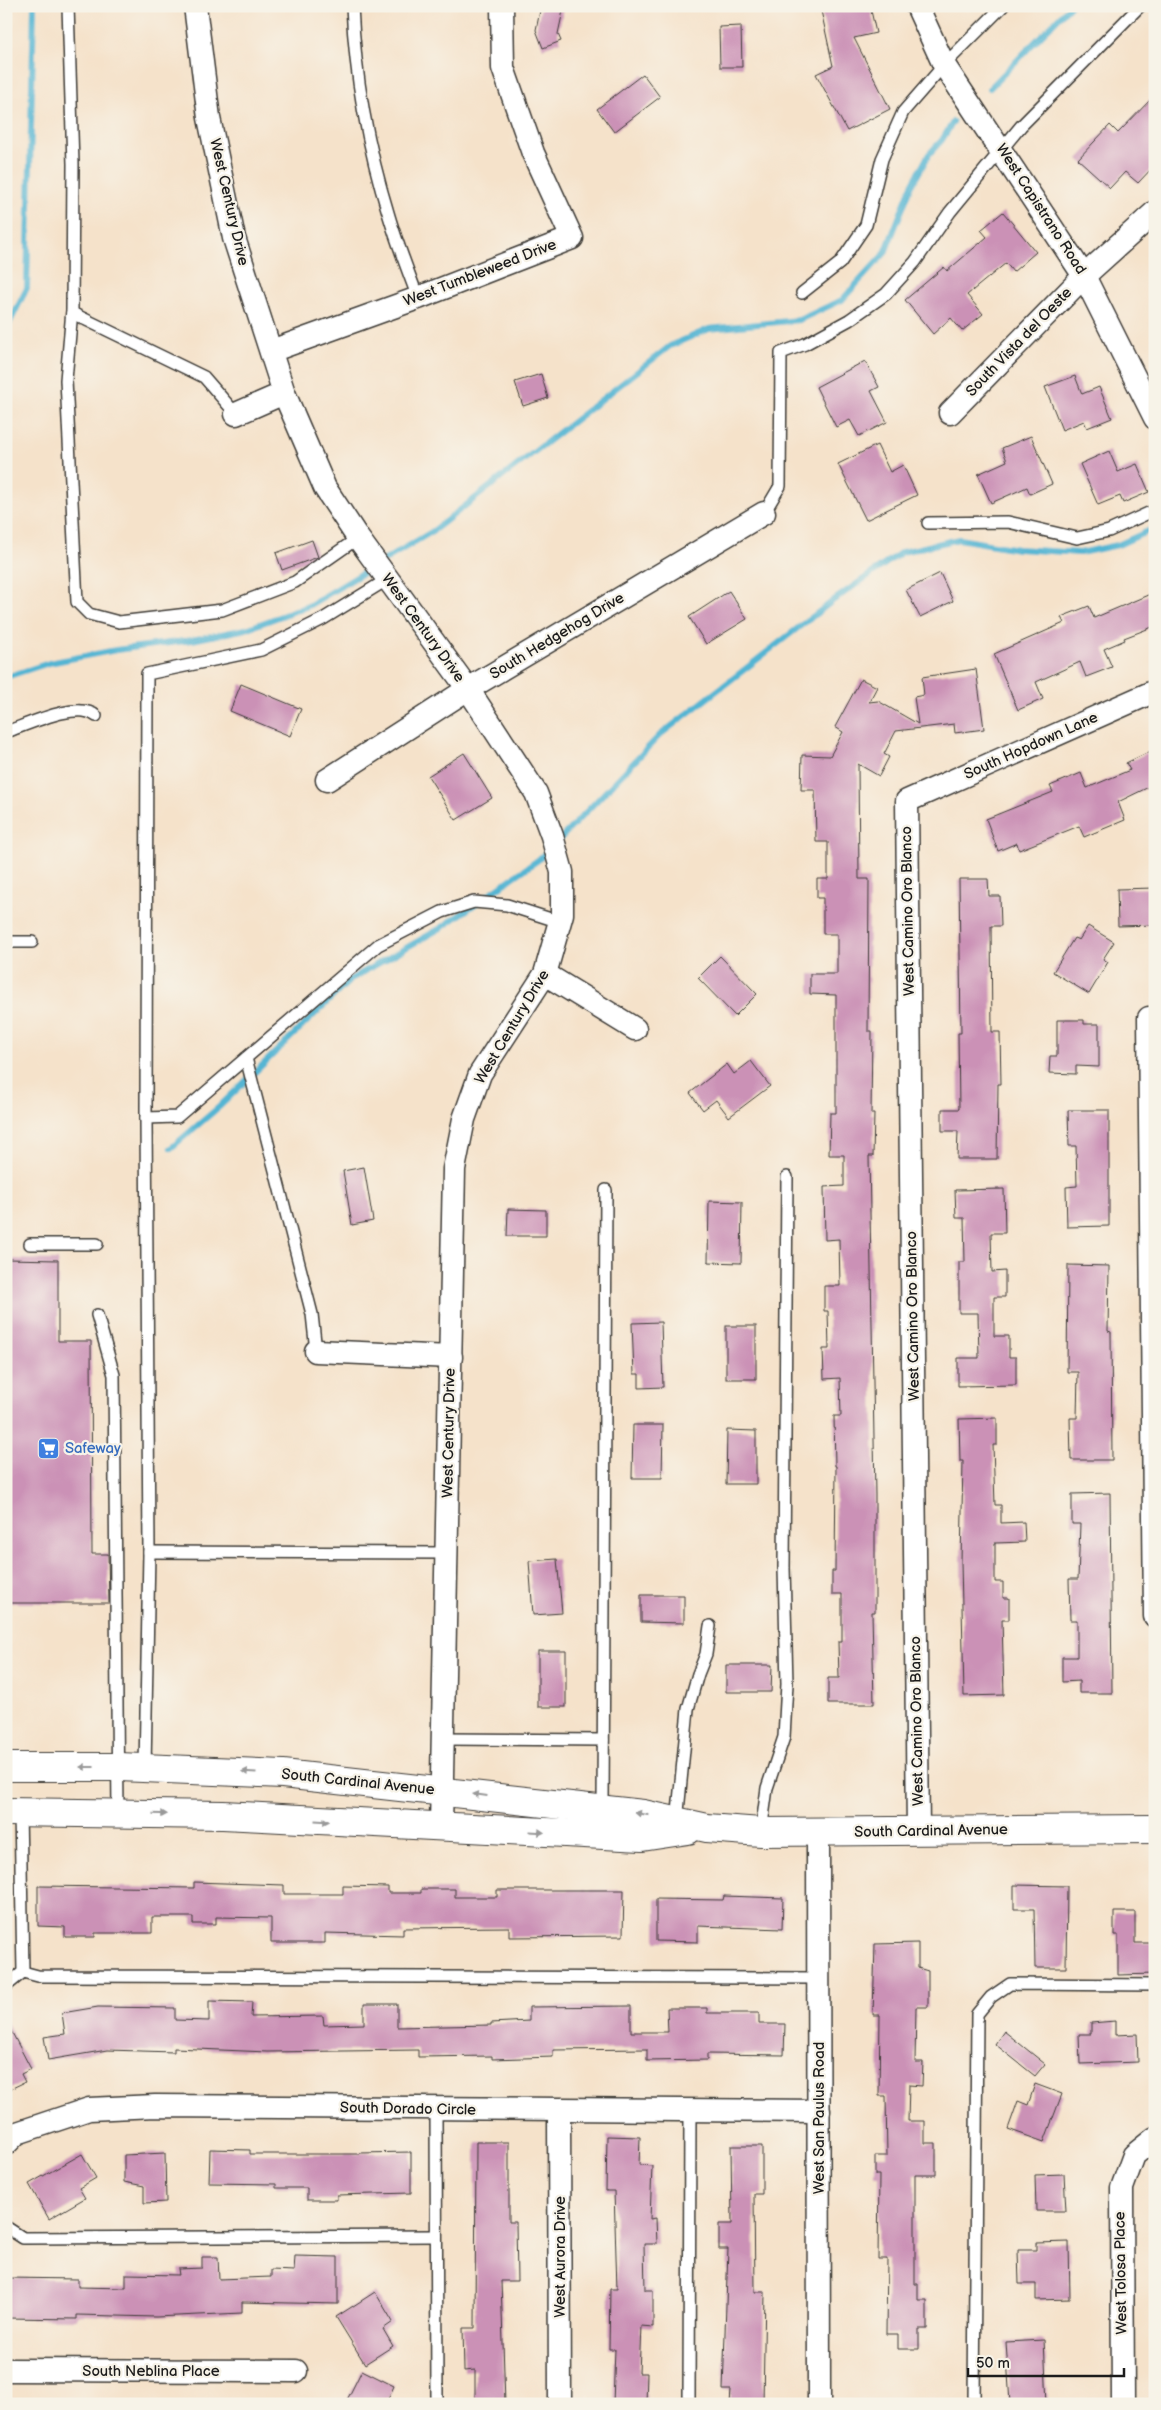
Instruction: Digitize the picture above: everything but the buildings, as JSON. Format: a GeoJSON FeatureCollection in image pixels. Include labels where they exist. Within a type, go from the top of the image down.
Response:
{"type":"FeatureCollection","features":[{"type":"Feature","properties":{"kind":"main road","name":"South Cardinal Avenue"},"geometry":{"type":"LineString","coordinates":[[6,1767],[132,1767],[283,1774],[603,1809],[643,1814],[707,1828],[761,1832],[1155,1829]]}},
{"type":"Feature","properties":{"kind":"main road","name":"South Cardinal Avenue"},"geometry":{"type":"LineString","coordinates":[[13,1812],[223,1815],[642,1836],[707,1828]]}},
{"type":"Feature","properties":{"kind":"street","name":"West Century Drive"},"geometry":{"type":"LineString","coordinates":[[195,6],[209,118],[234,238],[284,393],[324,488],[468,689],[536,793],[552,836],[562,872],[562,914],[545,974],[480,1074],[464,1119],[454,1169],[441,1827]]}},
{"type":"Feature","properties":{"kind":"street","name":"West Tumbleweed Drive"},"geometry":{"type":"LineString","coordinates":[[271,352],[418,298],[572,238],[532,153],[504,68],[502,6]]}},
{"type":"Feature","properties":{"kind":"street","name":"West Capistrano Road"},"geometry":{"type":"LineString","coordinates":[[917,6],[944,65],[1002,149],[1084,276],[1155,418]]}},
{"type":"Feature","properties":{"kind":"street","name":"South Vista del Oeste"},"geometry":{"type":"LineString","coordinates":[[950,413],[1084,276],[1155,212]]}},
{"type":"Feature","properties":{"kind":"street"},"geometry":{"type":"LineString","coordinates":[[236,414],[284,393]]}},
{"type":"Feature","properties":{"kind":"street","name":"South Hedgehog Drive"},"geometry":{"type":"LineString","coordinates":[[327,780],[468,689],[764,513]]}},
{"type":"Feature","properties":{"kind":"street","name":"South Hopdown Lane"},"geometry":{"type":"LineString","coordinates":[[907,800],[1155,691]]}},
{"type":"Feature","properties":{"kind":"street","name":"West Camino Oro Blanco"},"geometry":{"type":"LineString","coordinates":[[907,800],[918,1831]]}},
{"type":"Feature","properties":{"kind":"street"},"geometry":{"type":"LineString","coordinates":[[545,974],[635,1029]]}},
{"type":"Feature","properties":{"kind":"street"},"geometry":{"type":"LineString","coordinates":[[1149,1018],[1155,1616]]}},
{"type":"Feature","properties":{"kind":"street"},"geometry":{"type":"LineString","coordinates":[[316,1351],[450,1357]]}},
{"type":"Feature","properties":{"kind":"street","name":"West San Paulus Road"},"geometry":{"type":"LineString","coordinates":[[818,1832],[819,2404]]}},
{"type":"Feature","properties":{"kind":"street","name":"South Dorado Circle"},"geometry":{"type":"LineString","coordinates":[[6,2144],[16,2133],[89,2109],[155,2106],[819,2111]]}},
{"type":"Feature","properties":{"kind":"street","name":"West Aurora Drive"},"geometry":{"type":"LineString","coordinates":[[559,2110],[560,2404]]}},
{"type":"Feature","properties":{"kind":"street","name":"West Tolosa Place"},"geometry":{"type":"LineString","coordinates":[[1123,2404],[1122,2188],[1134,2155],[1148,2143]]}},
{"type":"Feature","properties":{"kind":"street","name":"South Neblina Place"},"geometry":{"type":"LineString","coordinates":[[6,2370],[296,2371]]}},
{"type":"Feature","properties":{"kind":"lane"},"geometry":{"type":"LineString","coordinates":[[68,6],[73,164],[72,313],[66,380],[77,602],[89,614],[119,622],[222,610],[295,582],[358,538]]}},
{"type":"Feature","properties":{"kind":"lane"},"geometry":{"type":"LineString","coordinates":[[352,6],[354,49],[367,130],[388,215],[418,298]]}},
{"type":"Feature","properties":{"kind":"lane"},"geometry":{"type":"LineString","coordinates":[[802,293],[840,263],[866,225],[882,159],[903,112],[944,65],[1004,6]]}},
{"type":"Feature","properties":{"kind":"lane"},"geometry":{"type":"LineString","coordinates":[[764,513],[780,486],[781,353],[805,344],[848,320],[886,294],[915,262],[950,212],[1021,126],[1140,6]]}},
{"type":"Feature","properties":{"kind":"lane"},"geometry":{"type":"LineString","coordinates":[[72,313],[204,376],[236,414]]}},
{"type":"Feature","properties":{"kind":"lane"},"geometry":{"type":"LineString","coordinates":[[928,523],[1008,522],[1077,538],[1109,531],[1155,510]]}},
{"type":"Feature","properties":{"kind":"lane"},"geometry":{"type":"LineString","coordinates":[[118,1813],[132,1767],[149,1552],[146,1118],[147,674],[261,650],[324,620],[388,579]]}},
{"type":"Feature","properties":{"kind":"lane"},"geometry":{"type":"LineString","coordinates":[[6,732],[67,711],[80,709],[90,711],[96,716]]}},
{"type":"Feature","properties":{"kind":"lane"},"geometry":{"type":"LineString","coordinates":[[146,1118],[177,1117],[378,946],[442,912],[474,902],[507,904],[560,922]]}},
{"type":"Feature","properties":{"kind":"lane"},"geometry":{"type":"LineString","coordinates":[[6,942],[32,942]]}},
{"type":"Feature","properties":{"kind":"lane"},"geometry":{"type":"LineString","coordinates":[[246,1058],[312,1314],[316,1351]]}},
{"type":"Feature","properties":{"kind":"lane"},"geometry":{"type":"LineString","coordinates":[[761,1832],[767,1788],[784,1737],[787,1684],[784,1568],[786,1177]]}},
{"type":"Feature","properties":{"kind":"lane"},"geometry":{"type":"LineString","coordinates":[[603,1809],[606,1190]]}},
{"type":"Feature","properties":{"kind":"lane"},"geometry":{"type":"LineString","coordinates":[[30,1244],[97,1244]]}},
{"type":"Feature","properties":{"kind":"lane"},"geometry":{"type":"LineString","coordinates":[[97,1315],[114,1375],[132,1767]]}},
{"type":"Feature","properties":{"kind":"lane"},"geometry":{"type":"LineString","coordinates":[[149,1552],[447,1553]]}},
{"type":"Feature","properties":{"kind":"lane"},"geometry":{"type":"LineString","coordinates":[[676,1822],[688,1709],[706,1654],[710,1626]]}},
{"type":"Feature","properties":{"kind":"lane"},"geometry":{"type":"LineString","coordinates":[[443,1739],[604,1740]]}},
{"type":"Feature","properties":{"kind":"lane"},"geometry":{"type":"LineString","coordinates":[[13,1812],[23,1972]]}},
{"type":"Feature","properties":{"kind":"lane"},"geometry":{"type":"LineString","coordinates":[[23,1972],[38,1976],[818,1978]]}},
{"type":"Feature","properties":{"kind":"lane"},"geometry":{"type":"LineString","coordinates":[[6,1986],[23,1972]]}},
{"type":"Feature","properties":{"kind":"lane"},"geometry":{"type":"LineString","coordinates":[[974,2404],[977,2014],[991,1997],[1010,1984],[1155,1985]]}},
{"type":"Feature","properties":{"kind":"lane"},"geometry":{"type":"LineString","coordinates":[[436,2109],[436,2404]]}},
{"type":"Feature","properties":{"kind":"lane"},"geometry":{"type":"LineString","coordinates":[[689,2404],[690,2111]]}},
{"type":"Feature","properties":{"kind":"lane"},"geometry":{"type":"LineString","coordinates":[[6,2227],[23,2238],[436,2236]]}},
{"type":"Feature","properties":{"kind":"waterway"},"geometry":{"type":"LineString","coordinates":[[6,330],[27,288],[34,6]]}},
{"type":"Feature","properties":{"kind":"waterway"},"geometry":{"type":"LineString","coordinates":[[990,88],[1070,6]]}},
{"type":"Feature","properties":{"kind":"waterway"},"geometry":{"type":"LineString","coordinates":[[6,677],[49,663],[116,650],[192,640],[246,629],[308,606],[433,531],[670,346],[709,329],[799,320],[842,300],[885,253],[911,187],[929,154],[942,140],[953,122]]}},
{"type":"Feature","properties":{"kind":"waterway"},"geometry":{"type":"LineString","coordinates":[[559,840],[660,735],[834,600],[902,552],[959,539],[1018,549],[1080,553],[1118,545],[1155,528]]}},
{"type":"Feature","properties":{"kind":"waterway"},"geometry":{"type":"LineString","coordinates":[[171,1148],[219,1107],[351,979],[441,928],[538,860],[550,849]]}},
{"type":"Feature","properties":{"kind":"place","name":"Safeway"},"geometry":{"type":"Point","coordinates":[49,1448]}}]}
